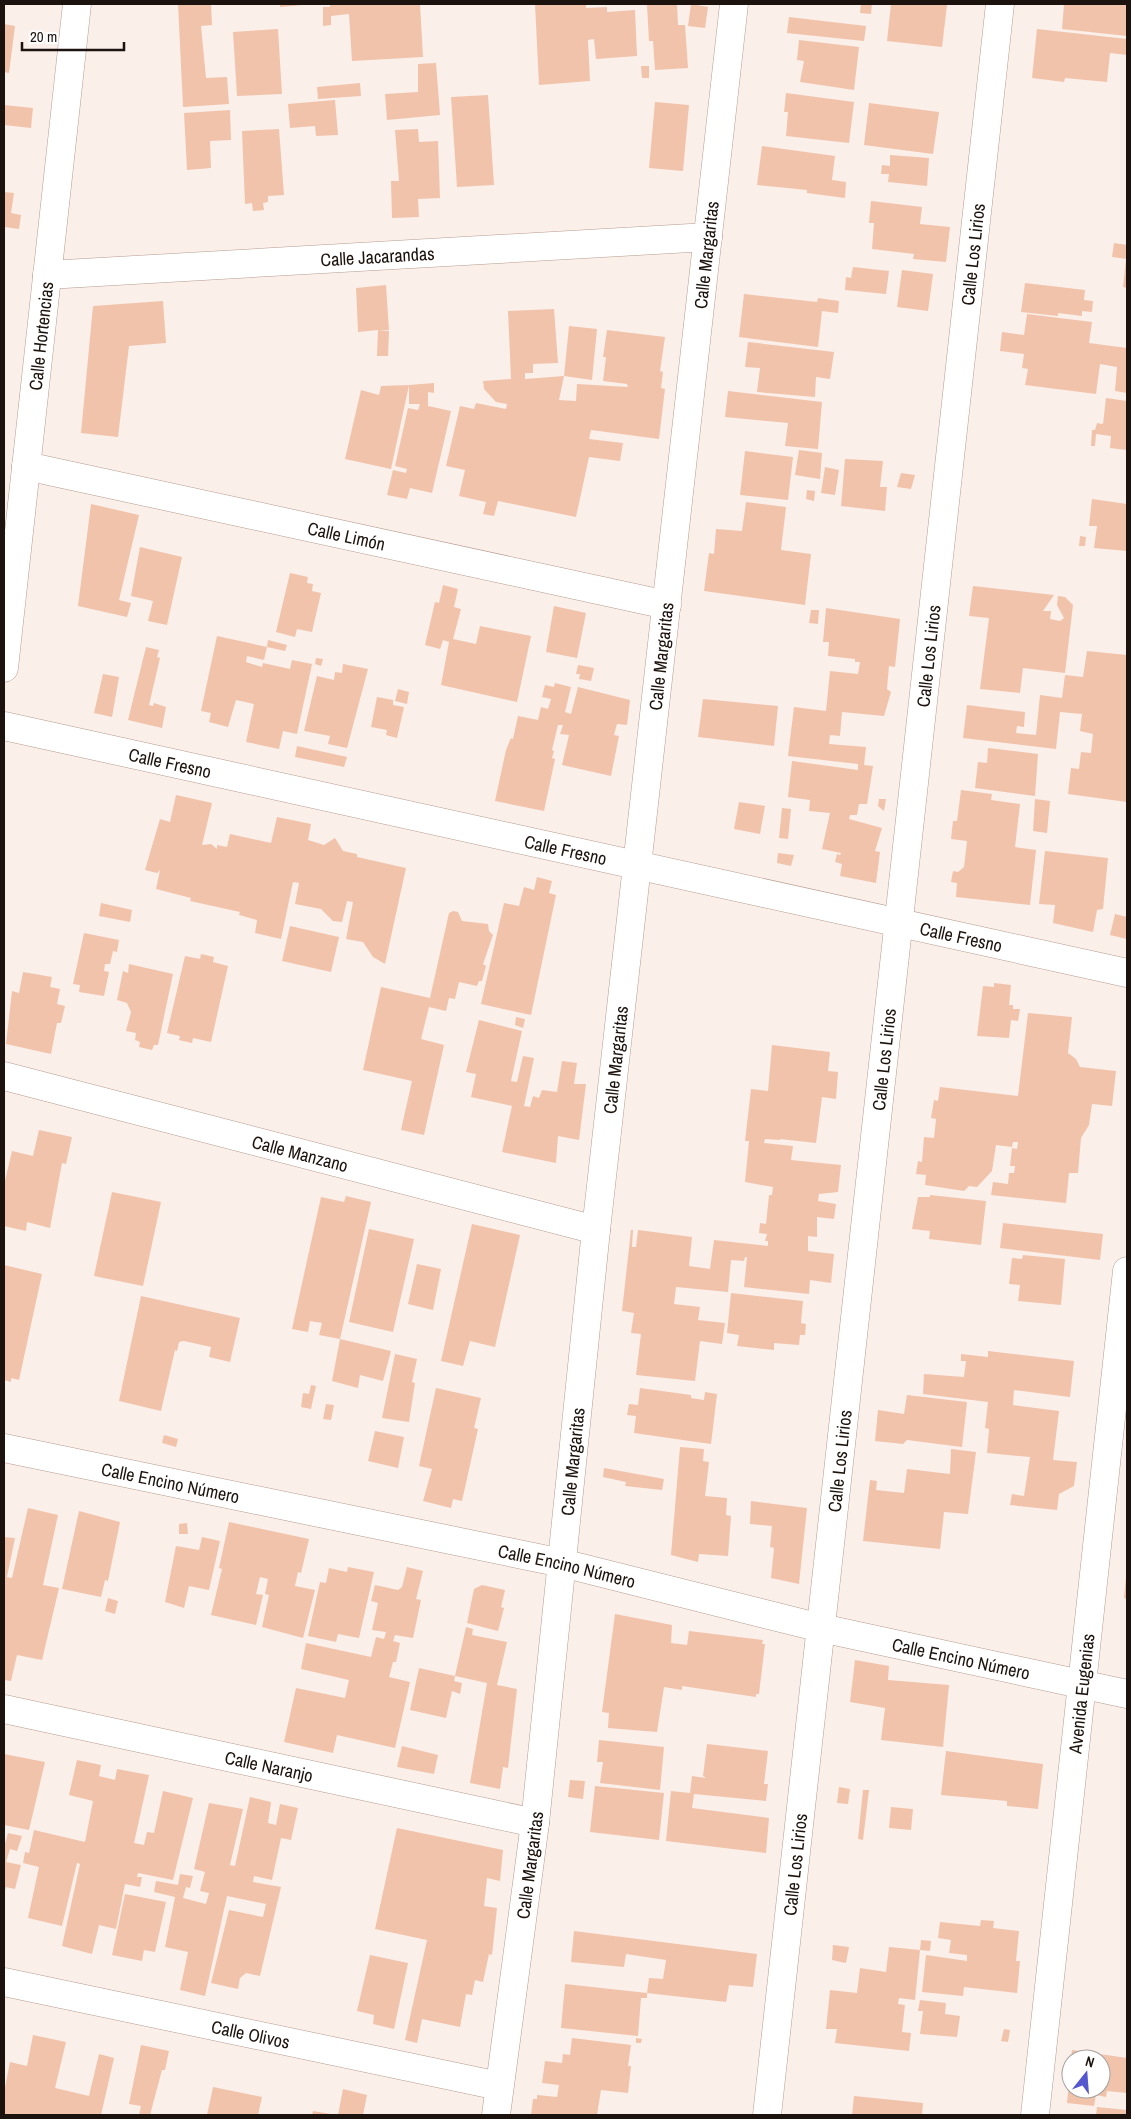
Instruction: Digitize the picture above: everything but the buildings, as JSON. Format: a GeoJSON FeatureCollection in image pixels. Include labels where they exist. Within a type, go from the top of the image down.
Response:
{"type":"FeatureCollection","features":[{"type":"Feature","properties":{"kind":"street","name":"Calle Hortencias"},"geometry":{"type":"LineString","coordinates":[[4,668],[6,633],[77,4]]}},
{"type":"Feature","properties":{"kind":"street","name":"Calle Margaritas"},"geometry":{"type":"LineString","coordinates":[[496,2115],[535,1823],[596,1230],[734,4]]}},
{"type":"Feature","properties":{"kind":"street","name":"Calle Los Lirios"},"geometry":{"type":"LineString","coordinates":[[767,2115],[1000,4]]}},
{"type":"Feature","properties":{"kind":"street","name":"Calle Jacarandas"},"geometry":{"type":"LineString","coordinates":[[48,274],[708,237]]}},
{"type":"Feature","properties":{"kind":"street","name":"Calle Limón"},"geometry":{"type":"LineString","coordinates":[[26,466],[667,605]]}},
{"type":"Feature","properties":{"kind":"street","name":"Calle Fresno"},"geometry":{"type":"LineString","coordinates":[[4,726],[1127,973]]}},
{"type":"Feature","properties":{"kind":"street","name":"Calle Manzano"},"geometry":{"type":"LineString","coordinates":[[4,1076],[596,1230]]}},
{"type":"Feature","properties":{"kind":"street","name":"Avenida Eugenias"},"geometry":{"type":"LineString","coordinates":[[1035,2115],[1127,1271]]}},
{"type":"Feature","properties":{"kind":"street","name":"Calle Encino Número"},"geometry":{"type":"LineString","coordinates":[[4,1448],[562,1563],[820,1628],[1127,1694]]}},
{"type":"Feature","properties":{"kind":"street","name":"Calle Naranjo"},"geometry":{"type":"LineString","coordinates":[[4,1709],[535,1823]]}},
{"type":"Feature","properties":{"kind":"street","name":"Calle Olivos"},"geometry":{"type":"LineString","coordinates":[[4,1982],[499,2086]]}}]}
